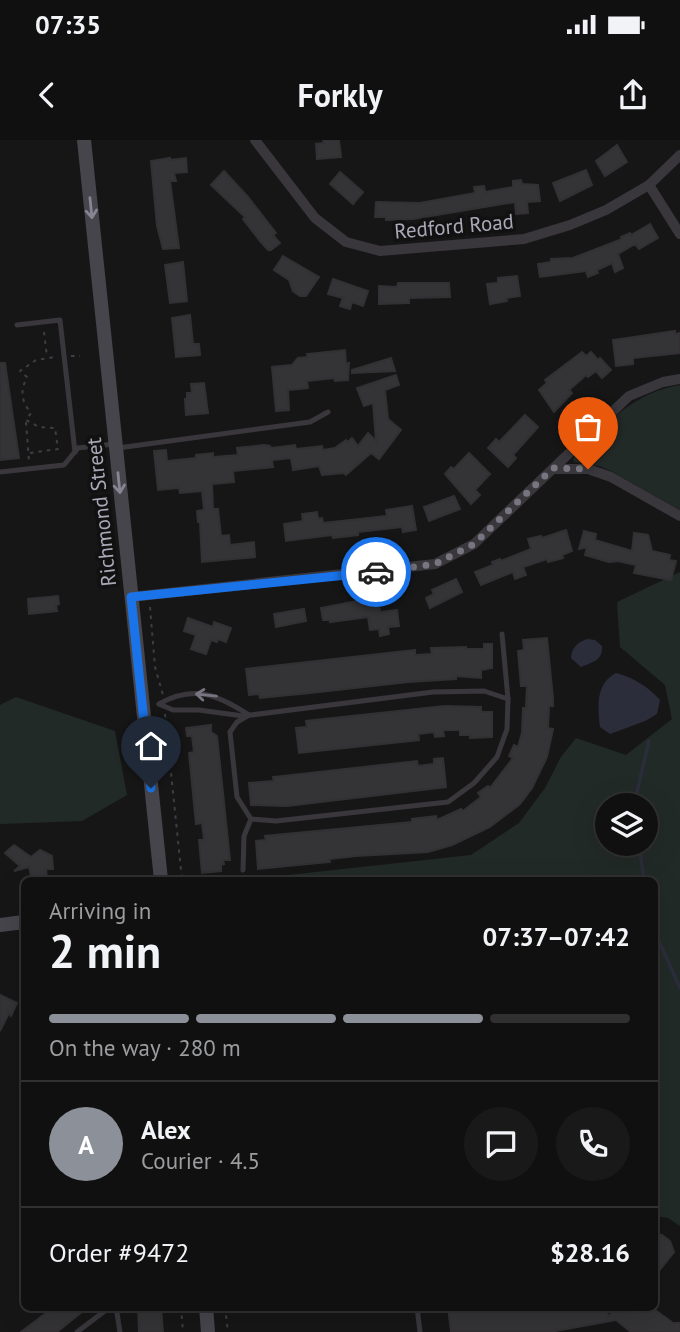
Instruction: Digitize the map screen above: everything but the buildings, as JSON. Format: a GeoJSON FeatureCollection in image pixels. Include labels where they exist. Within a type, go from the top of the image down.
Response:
{"type":"FeatureCollection","features":[{"type":"Feature","properties":{"kind":"main road","name":"Richmond Street"},"geometry":{"type":"LineString","coordinates":[[84,140],[161,877]]}},
{"type":"Feature","properties":{"kind":"main road"},"geometry":{"type":"LineString","coordinates":[[0,925],[21,922]]}},
{"type":"Feature","properties":{"kind":"main road"},"geometry":{"type":"LineString","coordinates":[[206,1311],[208,1332]]}},
{"type":"Feature","properties":{"kind":"street","name":"Redford Road"},"geometry":{"type":"LineString","coordinates":[[255,140],[315,218],[346,242],[380,251],[524,239],[570,225],[606,210],[649,185],[680,155]]}},
{"type":"Feature","properties":{"kind":"street"},"geometry":{"type":"LineString","coordinates":[[649,185],[680,234]]}},
{"type":"Feature","properties":{"kind":"street"},"geometry":{"type":"LineString","coordinates":[[131,597],[435,564],[474,544],[629,396],[663,382],[680,379]]}},
{"type":"Feature","properties":{"kind":"street"},"geometry":{"type":"LineString","coordinates":[[553,468],[588,469],[611,477],[680,516]]}},
{"type":"Feature","properties":{"kind":"lane"},"geometry":{"type":"LineString","coordinates":[[18,325],[60,320],[75,452]]}},
{"type":"Feature","properties":{"kind":"lane"},"geometry":{"type":"LineString","coordinates":[[0,472],[64,465],[78,448],[116,446],[310,422],[328,412]]}},
{"type":"Feature","properties":{"kind":"lane"},"geometry":{"type":"LineString","coordinates":[[251,819],[276,821],[447,802],[474,783],[497,757],[507,729],[508,699],[502,634]]}},
{"type":"Feature","properties":{"kind":"lane"},"geometry":{"type":"LineString","coordinates":[[249,715],[222,698],[205,692],[172,696],[163,704],[173,710],[199,710],[243,716],[433,692],[484,691],[508,699]]}},
{"type":"Feature","properties":{"kind":"lane"},"geometry":{"type":"LineString","coordinates":[[249,715],[237,722],[230,732],[237,797],[251,819]]}},
{"type":"Feature","properties":{"kind":"lane"},"geometry":{"type":"LineString","coordinates":[[243,870],[244,836],[251,819]]}},
{"type":"Feature","properties":{"kind":"lane"},"geometry":{"type":"LineString","coordinates":[[77,1332],[105,1311]]}},
{"type":"Feature","properties":{"kind":"lane"},"geometry":{"type":"LineString","coordinates":[[117,1311],[120,1332]]}},
{"type":"Feature","properties":{"kind":"lane"},"geometry":{"type":"LineString","coordinates":[[417,1311],[420,1332]]}},
{"type":"Feature","properties":{"kind":"path"},"geometry":{"type":"LineString","coordinates":[[44,331],[47,358]]}},
{"type":"Feature","properties":{"kind":"path"},"geometry":{"type":"LineString","coordinates":[[20,462],[30,461],[26,421],[31,413],[25,405],[22,392],[27,377],[20,371],[36,360],[80,356]]}},
{"type":"Feature","properties":{"kind":"path"},"geometry":{"type":"LineString","coordinates":[[26,421],[39,427],[55,428],[58,449],[30,453]]}},
{"type":"Feature","properties":{"kind":"path"},"geometry":{"type":"LineString","coordinates":[[150,595],[155,667],[163,704],[182,877]]}},
{"type":"Feature","properties":{"kind":"path"},"geometry":{"type":"LineString","coordinates":[[181,1311],[183,1332]]}},
{"type":"Feature","properties":{"kind":"path"},"geometry":{"type":"LineString","coordinates":[[226,1311],[228,1332]]}},
{"type":"Feature","properties":{"kind":"shaded area"},"geometry":{"type":"Polygon","coordinates":[[[680,385],[680,510],[611,471],[574,462],[577,453],[623,410],[649,394],[680,385]]]}},
{"type":"Feature","properties":{"kind":"shaded area"},"geometry":{"type":"Polygon","coordinates":[[[680,572],[680,1226],[668,1218],[658,1216],[658,877],[269,877],[471,855],[519,823],[545,788],[561,757],[576,738],[626,755],[672,719],[665,685],[620,647],[617,602],[680,572]]]}},
{"type":"Feature","properties":{"kind":"shaded area"},"geometry":{"type":"Polygon","coordinates":[[[16,697],[115,731],[127,795],[82,821],[0,824],[0,705],[16,697]]]}},
{"type":"Feature","properties":{"kind":"water"},"geometry":{"type":"Polygon","coordinates":[[[587,639],[595,640],[602,646],[602,651],[596,660],[581,667],[571,658],[576,646],[587,639]]]}},
{"type":"Feature","properties":{"kind":"water"},"geometry":{"type":"Polygon","coordinates":[[[616,673],[640,683],[660,700],[657,714],[610,734],[600,727],[599,697],[604,683],[616,673]]]}},
{"type":"Feature","properties":{"kind":"waterway"},"geometry":{"type":"LineString","coordinates":[[637,793],[649,741]]}},
{"type":"Feature","properties":{"kind":"waterway"},"geometry":{"type":"LineString","coordinates":[[641,856],[644,877]]}},
{"type":"Feature","properties":{"kind":"waterway"},"geometry":{"type":"LineString","coordinates":[[658,939],[680,988]]}},
{"type":"Feature","properties":{"kind":"way so far"},"geometry":{"type":"LineString","coordinates":[[376,572],[435,564],[474,544],[553,468],[588,469]]}},
{"type":"Feature","properties":{"kind":"route"},"geometry":{"type":"LineString","coordinates":[[151,788],[131,597],[376,572]]}}]}
